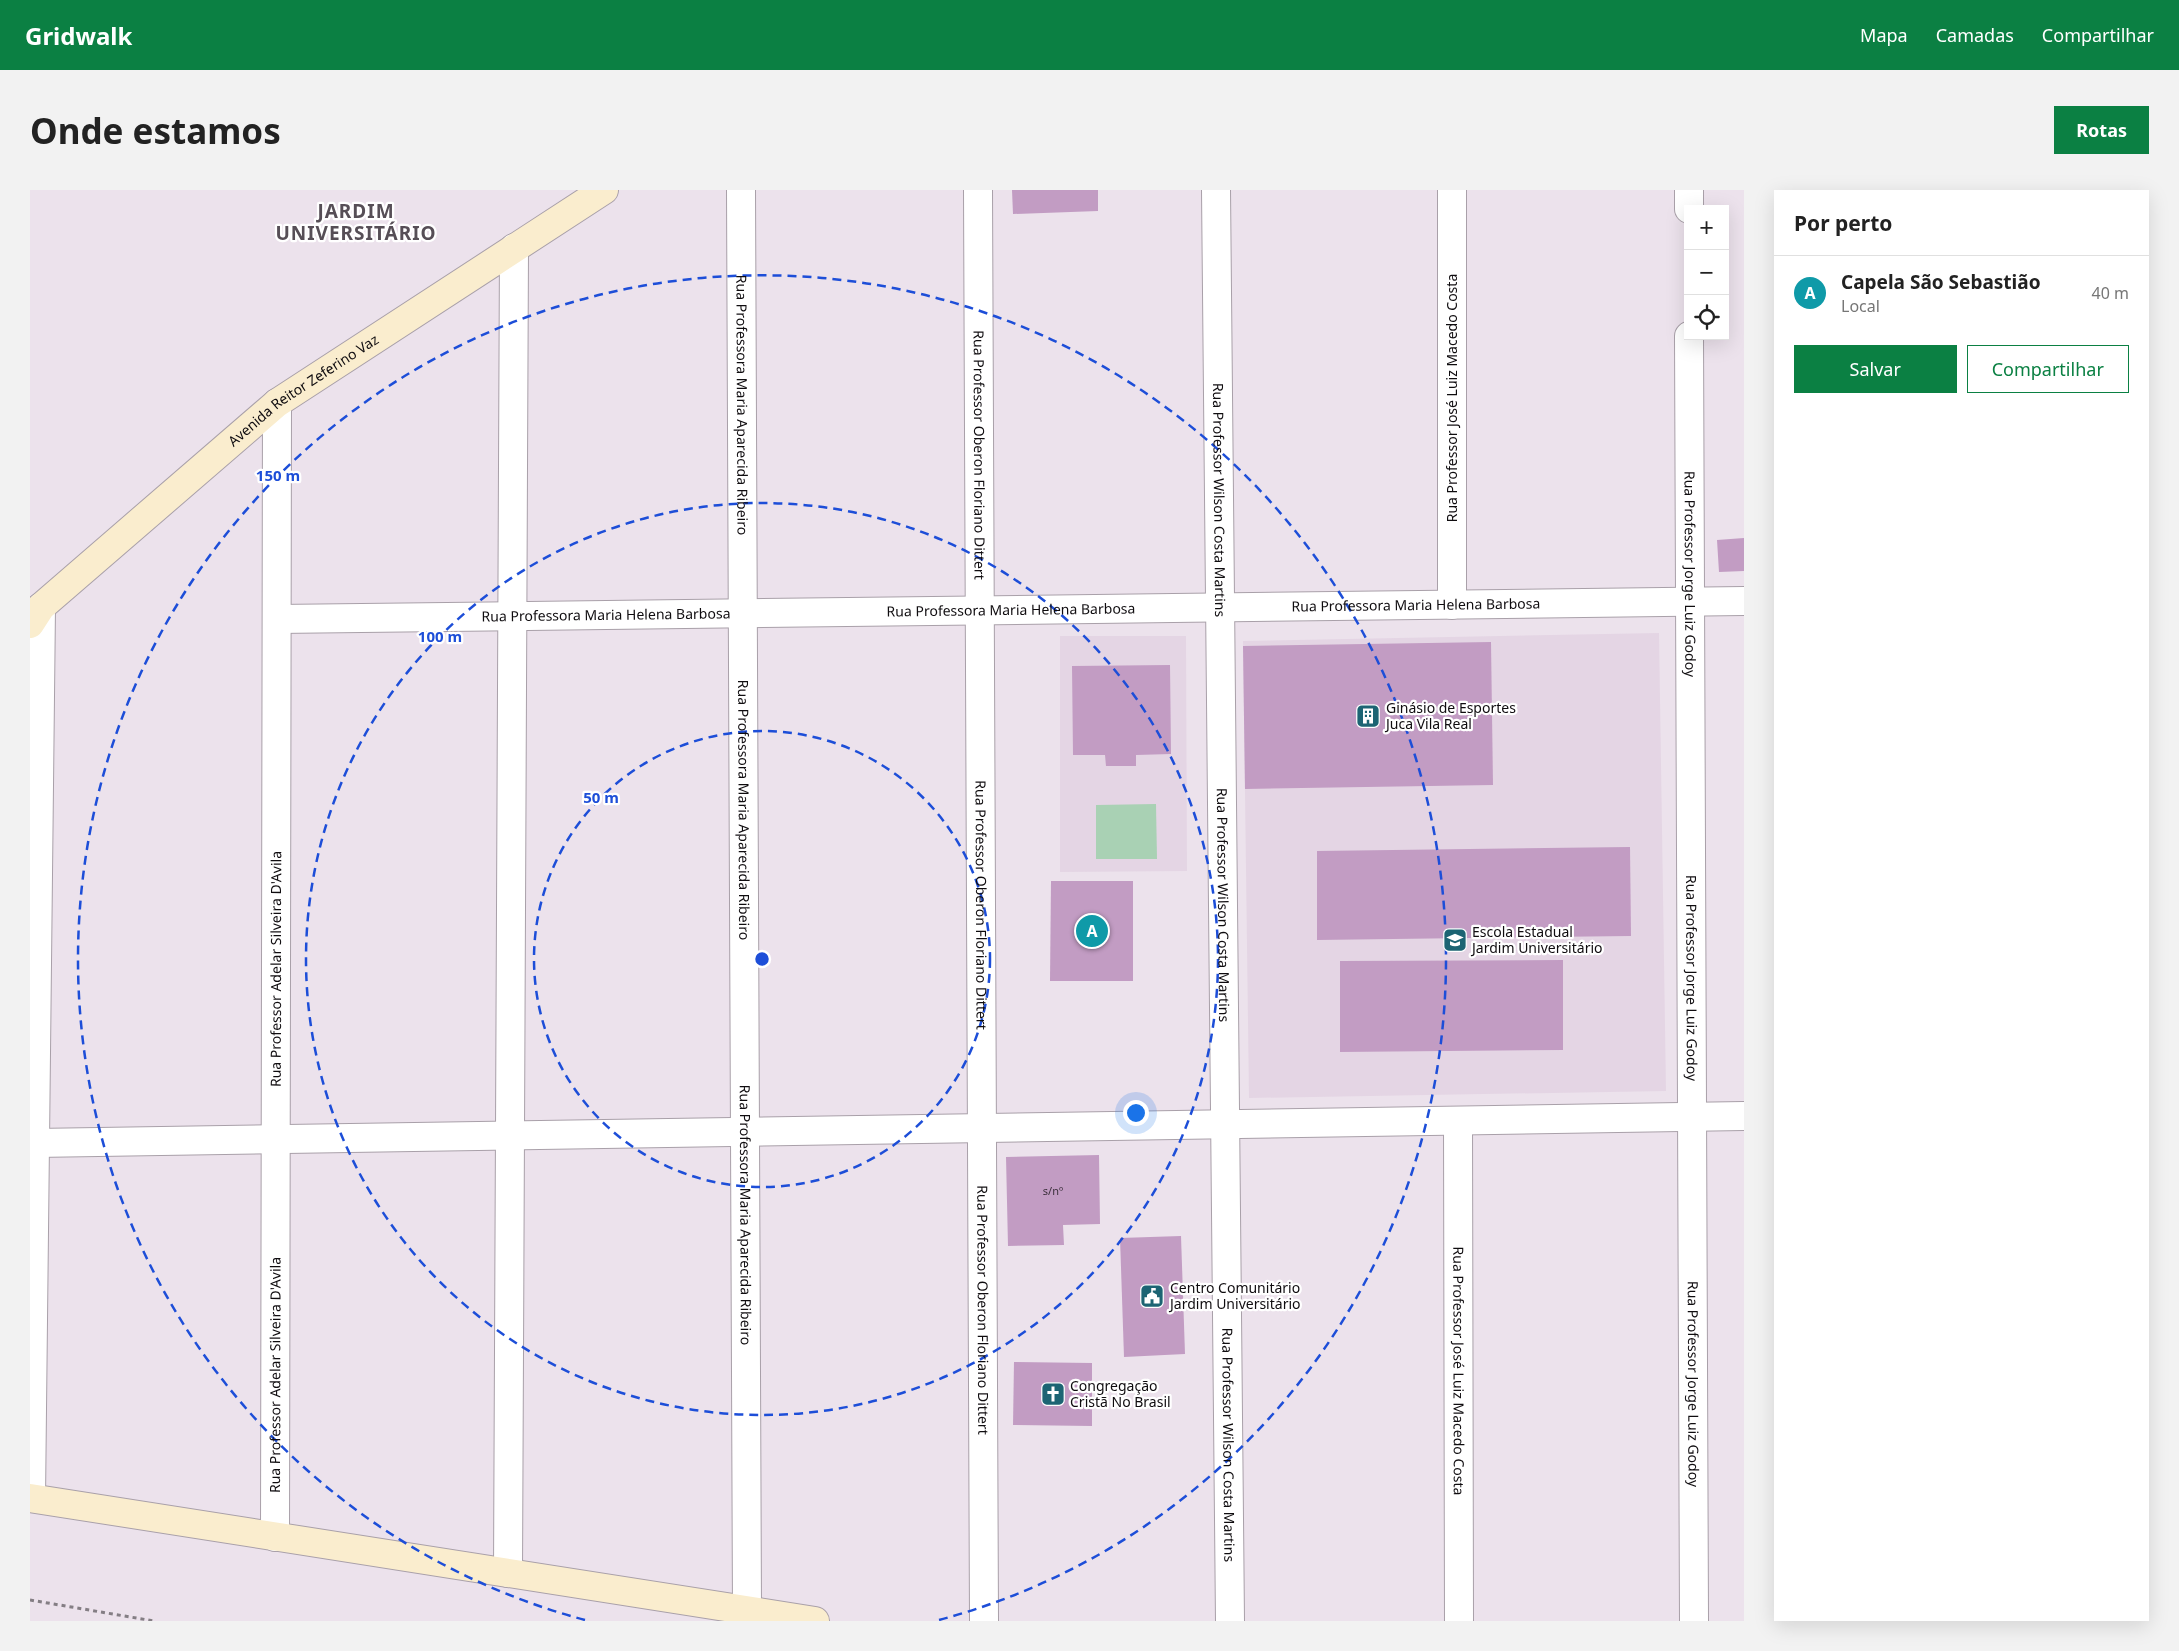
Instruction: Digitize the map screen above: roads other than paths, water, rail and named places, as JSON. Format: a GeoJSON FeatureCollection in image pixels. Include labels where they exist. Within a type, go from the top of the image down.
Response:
{"type":"FeatureCollection","features":[{"type":"Feature","properties":{"kind":"street","name":"Avenida Reitor Zeferino Vaz"},"geometry":{"type":"LineString","coordinates":[[36,616],[277,403],[604,190]]}},
{"type":"Feature","properties":{"kind":"street","name":"Rua Professora Maria Aparecida Ribeiro"},"geometry":{"type":"LineString","coordinates":[[741,190],[747,1610]]}},
{"type":"Feature","properties":{"kind":"street","name":"Rua Professor Oberon Floriano Dittert"},"geometry":{"type":"LineString","coordinates":[[978,190],[984,1621]]}},
{"type":"Feature","properties":{"kind":"street","name":"Rua Professor Wilson Costa Martins"},"geometry":{"type":"LineString","coordinates":[[1216,190],[1230,1621]]}},
{"type":"Feature","properties":{"kind":"street","name":"Rua Professor José Luiz Macedo Costa"},"geometry":{"type":"LineString","coordinates":[[1452,190],[1452,605]]}},
{"type":"Feature","properties":{"kind":"street"},"geometry":{"type":"LineString","coordinates":[[1689,190],[1689,205]]}},
{"type":"Feature","properties":{"kind":"street"},"geometry":{"type":"LineString","coordinates":[[508,1573],[514,248]]}},
{"type":"Feature","properties":{"kind":"street","name":"Rua Professor Jorge Luiz Godoy"},"geometry":{"type":"LineString","coordinates":[[1689,340],[1694,1621]]}},
{"type":"Feature","properties":{"kind":"street","name":"Rua Professor Adelar Silveira D'Avila"},"geometry":{"type":"LineString","coordinates":[[275,1537],[277,403]]}},
{"type":"Feature","properties":{"kind":"street","name":"Rua Professora Maria Helena Barbosa"},"geometry":{"type":"LineString","coordinates":[[276,619],[1744,601]]}},
{"type":"Feature","properties":{"kind":"street"},"geometry":{"type":"LineString","coordinates":[[36,616],[35,1143],[30,1498],[815,1621]]}},
{"type":"Feature","properties":{"kind":"street"},"geometry":{"type":"LineString","coordinates":[[35,1143],[1744,1116]]}},
{"type":"Feature","properties":{"kind":"street","name":"Rua Professor José Luiz Macedo Costa"},"geometry":{"type":"LineString","coordinates":[[1458,1121],[1459,1621]]}},
{"type":"Feature","properties":{"kind":"place","name":"Ginásio de Esportes Juca Vila Real"},"geometry":{"type":"Point","coordinates":[1368,716]}},
{"type":"Feature","properties":{"kind":"place","name":"Capela São Sebastião"},"geometry":{"type":"Point","coordinates":[1092,931]}},
{"type":"Feature","properties":{"kind":"place","name":"Escola Estadual Jardim Universitário"},"geometry":{"type":"Point","coordinates":[1455,940]}},
{"type":"Feature","properties":{"kind":"place","name":"Centro Comunitário Jardim Universitário"},"geometry":{"type":"Point","coordinates":[1152,1296]}},
{"type":"Feature","properties":{"kind":"place","name":"Congregação Cristã No Brasil"},"geometry":{"type":"Point","coordinates":[1053,1394]}},
{"type":"Feature","properties":{"kind":"district","name":"JARDIM UNIVERSITÁRIO"},"geometry":{"type":"Point","coordinates":[356,222]}}]}
